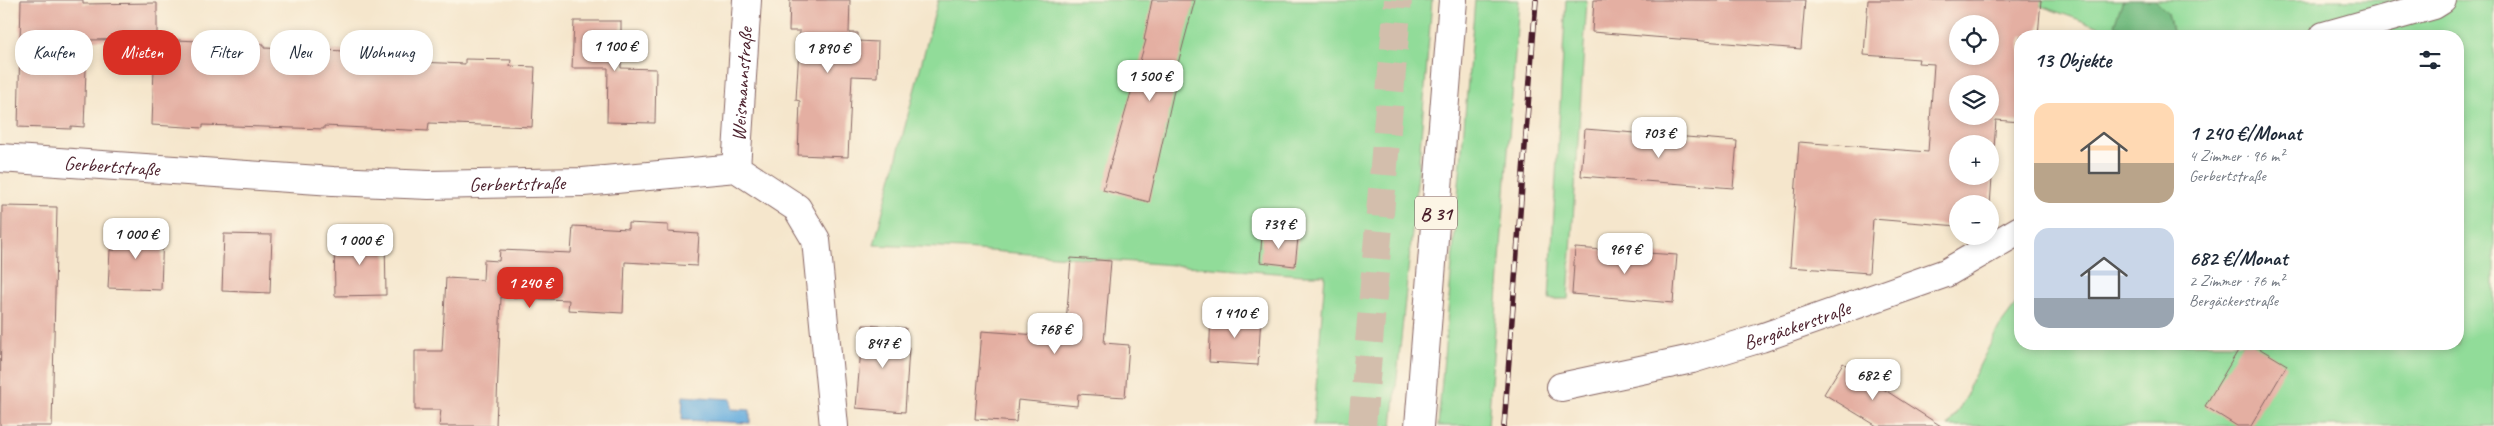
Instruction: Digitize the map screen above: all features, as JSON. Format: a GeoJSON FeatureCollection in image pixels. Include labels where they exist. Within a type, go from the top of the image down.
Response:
{"type":"FeatureCollection","features":[{"type":"Feature","properties":{"kind":"main road","name":"Weismannstraße"},"geometry":{"type":"LineString","coordinates":[[736,168],[747,0]]}},
{"type":"Feature","properties":{"kind":"main road","name":"B 31"},"geometry":{"type":"LineString","coordinates":[[1419,426],[1453,0]]}},
{"type":"Feature","properties":{"kind":"main road"},"geometry":{"type":"LineString","coordinates":[[2345,30],[2434,5],[2442,0]]}},
{"type":"Feature","properties":{"kind":"main road","name":"Gerbertstraße"},"geometry":{"type":"LineString","coordinates":[[0,158],[333,181],[429,185],[582,182],[736,168]]}},
{"type":"Feature","properties":{"kind":"main road"},"geometry":{"type":"LineString","coordinates":[[736,168],[796,208],[816,240],[834,426]]}},
{"type":"Feature","properties":{"kind":"main road","name":"Bergäckerstraße"},"geometry":{"type":"LineString","coordinates":[[1561,387],[1692,359],[1761,338],[1946,273],[2014,233]]}},
{"type":"Feature","properties":{"kind":"green space"},"geometry":{"type":"Polygon","coordinates":[[[938,0],[1432,0],[1418,174],[1392,426],[1313,426],[1325,275],[1303,275],[964,249],[874,245],[938,0]]]}},
{"type":"Feature","properties":{"kind":"green space"},"geometry":{"type":"Polygon","coordinates":[[[1475,0],[1519,0],[1488,426],[1438,426],[1475,0]]]}},
{"type":"Feature","properties":{"kind":"green space"},"geometry":{"type":"Polygon","coordinates":[[[1566,0],[1587,0],[1568,299],[1549,299],[1566,0]]]}},
{"type":"Feature","properties":{"kind":"green space"},"geometry":{"type":"Polygon","coordinates":[[[2024,0],[2123,0],[2114,25],[2129,30],[2108,30],[2024,0]]]}},
{"type":"Feature","properties":{"kind":"green space"},"geometry":{"type":"Polygon","coordinates":[[[2123,0],[2155,0],[2168,13],[2172,30],[2129,30],[2114,25],[2123,0]]]}},
{"type":"Feature","properties":{"kind":"green space"},"geometry":{"type":"Polygon","coordinates":[[[2155,0],[2494,0],[2494,426],[1948,426],[1968,394],[1969,386],[1999,327],[2014,307],[2014,350],[2464,350],[2464,30],[2172,30],[2168,13],[2155,0]]]}},
{"type":"Feature","properties":{"kind":"water"},"geometry":{"type":"Polygon","coordinates":[[[683,396],[731,399],[731,409],[750,410],[750,423],[682,420],[683,396]]]}},
{"type":"Feature","properties":{"kind":"building"},"geometry":{"type":"Polygon","coordinates":[[[21,0],[83,0],[83,4],[157,3],[157,30],[103,30],[103,40],[93,40],[93,30],[20,30],[21,0]]]}},
{"type":"Feature","properties":{"kind":"building"},"geometry":{"type":"Polygon","coordinates":[[[790,0],[850,0],[849,33],[858,33],[858,41],[878,42],[877,77],[852,76],[848,157],[798,155],[800,101],[796,100],[800,31],[789,31],[790,0]]]}},
{"type":"Feature","properties":{"kind":"building"},"geometry":{"type":"Polygon","coordinates":[[[1152,0],[1195,0],[1172,86],[1175,86],[1149,202],[1103,190],[1146,40],[1144,40],[1152,0]]]}},
{"type":"Feature","properties":{"kind":"building"},"geometry":{"type":"Polygon","coordinates":[[[1594,0],[1805,0],[1801,49],[1592,32],[1594,0]]]}},
{"type":"Feature","properties":{"kind":"building"},"geometry":{"type":"Polygon","coordinates":[[[1868,0],[2041,0],[2038,30],[2014,30],[2014,122],[1999,120],[1999,75],[1949,75],[1949,125],[1996,125],[1995,135],[1949,135],[1949,185],[1991,185],[1991,195],[1949,195],[1949,225],[1873,219],[1869,273],[1790,267],[1799,142],[1928,152],[1934,64],[1918,63],[1919,59],[1864,55],[1868,0]]]}},
{"type":"Feature","properties":{"kind":"building"},"geometry":{"type":"Polygon","coordinates":[[[574,21],[621,21],[621,68],[656,69],[655,123],[607,122],[608,68],[572,68],[574,21]]]}},
{"type":"Feature","properties":{"kind":"building"},"geometry":{"type":"Polygon","coordinates":[[[181,40],[191,41],[191,75],[260,75],[260,44],[264,44],[264,48],[270,48],[270,75],[330,75],[330,50],[340,51],[340,75],[433,75],[433,63],[465,64],[465,59],[511,60],[510,66],[535,67],[532,127],[429,123],[428,131],[324,126],[324,129],[203,125],[203,128],[152,125],[154,75],[181,75],[181,40]]]}},
{"type":"Feature","properties":{"kind":"building"},"geometry":{"type":"Polygon","coordinates":[[[19,75],[86,75],[84,127],[71,126],[71,129],[18,127],[19,75]]]}},
{"type":"Feature","properties":{"kind":"building"},"geometry":{"type":"Polygon","coordinates":[[[1585,129],[1737,141],[1733,188],[1581,176],[1585,129]]]}},
{"type":"Feature","properties":{"kind":"building"},"geometry":{"type":"Polygon","coordinates":[[[2,206],[57,207],[52,426],[0,426],[2,206]]]}},
{"type":"Feature","properties":{"kind":"building"},"geometry":{"type":"Polygon","coordinates":[[[628,223],[668,225],[668,232],[699,234],[697,266],[625,262],[623,313],[568,310],[569,300],[501,297],[496,426],[439,426],[441,410],[415,410],[415,351],[442,351],[446,278],[483,280],[484,260],[499,261],[500,250],[571,253],[573,226],[628,229],[628,223]]]}},
{"type":"Feature","properties":{"kind":"building"},"geometry":{"type":"Polygon","coordinates":[[[115,229],[163,231],[161,290],[108,288],[110,250],[115,250],[115,229]]]}},
{"type":"Feature","properties":{"kind":"building"},"geometry":{"type":"Polygon","coordinates":[[[224,234],[272,235],[270,293],[222,291],[224,234]]]}},
{"type":"Feature","properties":{"kind":"building"},"geometry":{"type":"Polygon","coordinates":[[[385,235],[386,295],[335,296],[334,236],[385,235]]]}},
{"type":"Feature","properties":{"kind":"building"},"geometry":{"type":"Polygon","coordinates":[[[1262,235],[1298,238],[1295,266],[1260,262],[1262,235]]]}},
{"type":"Feature","properties":{"kind":"building"},"geometry":{"type":"Polygon","coordinates":[[[1575,248],[1677,255],[1673,303],[1572,294],[1575,248]]]}},
{"type":"Feature","properties":{"kind":"building"},"geometry":{"type":"Polygon","coordinates":[[[1071,258],[1111,261],[1104,343],[1129,345],[1125,397],[1078,394],[1077,406],[1018,400],[1016,422],[975,419],[982,331],[1065,337],[1071,258]]]}},
{"type":"Feature","properties":{"kind":"building"},"geometry":{"type":"Polygon","coordinates":[[[1211,313],[1261,316],[1258,365],[1209,362],[1211,313]]]}},
{"type":"Feature","properties":{"kind":"building"},"geometry":{"type":"Polygon","coordinates":[[[863,325],[906,328],[904,348],[909,348],[905,412],[856,408],[863,325]]]}},
{"type":"Feature","properties":{"kind":"building"},"geometry":{"type":"Polygon","coordinates":[[[2238,350],[2262,350],[2287,365],[2251,426],[2237,426],[2205,406],[2238,350]]]}},
{"type":"Feature","properties":{"kind":"building"},"geometry":{"type":"Polygon","coordinates":[[[1843,363],[1941,426],[1877,426],[1824,394],[1843,363]]]}},
{"type":"Feature","properties":{"kind":"tunnel"},"geometry":{"type":"LineString","coordinates":[[1362,426],[1398,0]]}},
{"type":"Feature","properties":{"kind":"railway"},"geometry":{"type":"LineString","coordinates":[[1504,426],[1536,0]]}}]}
